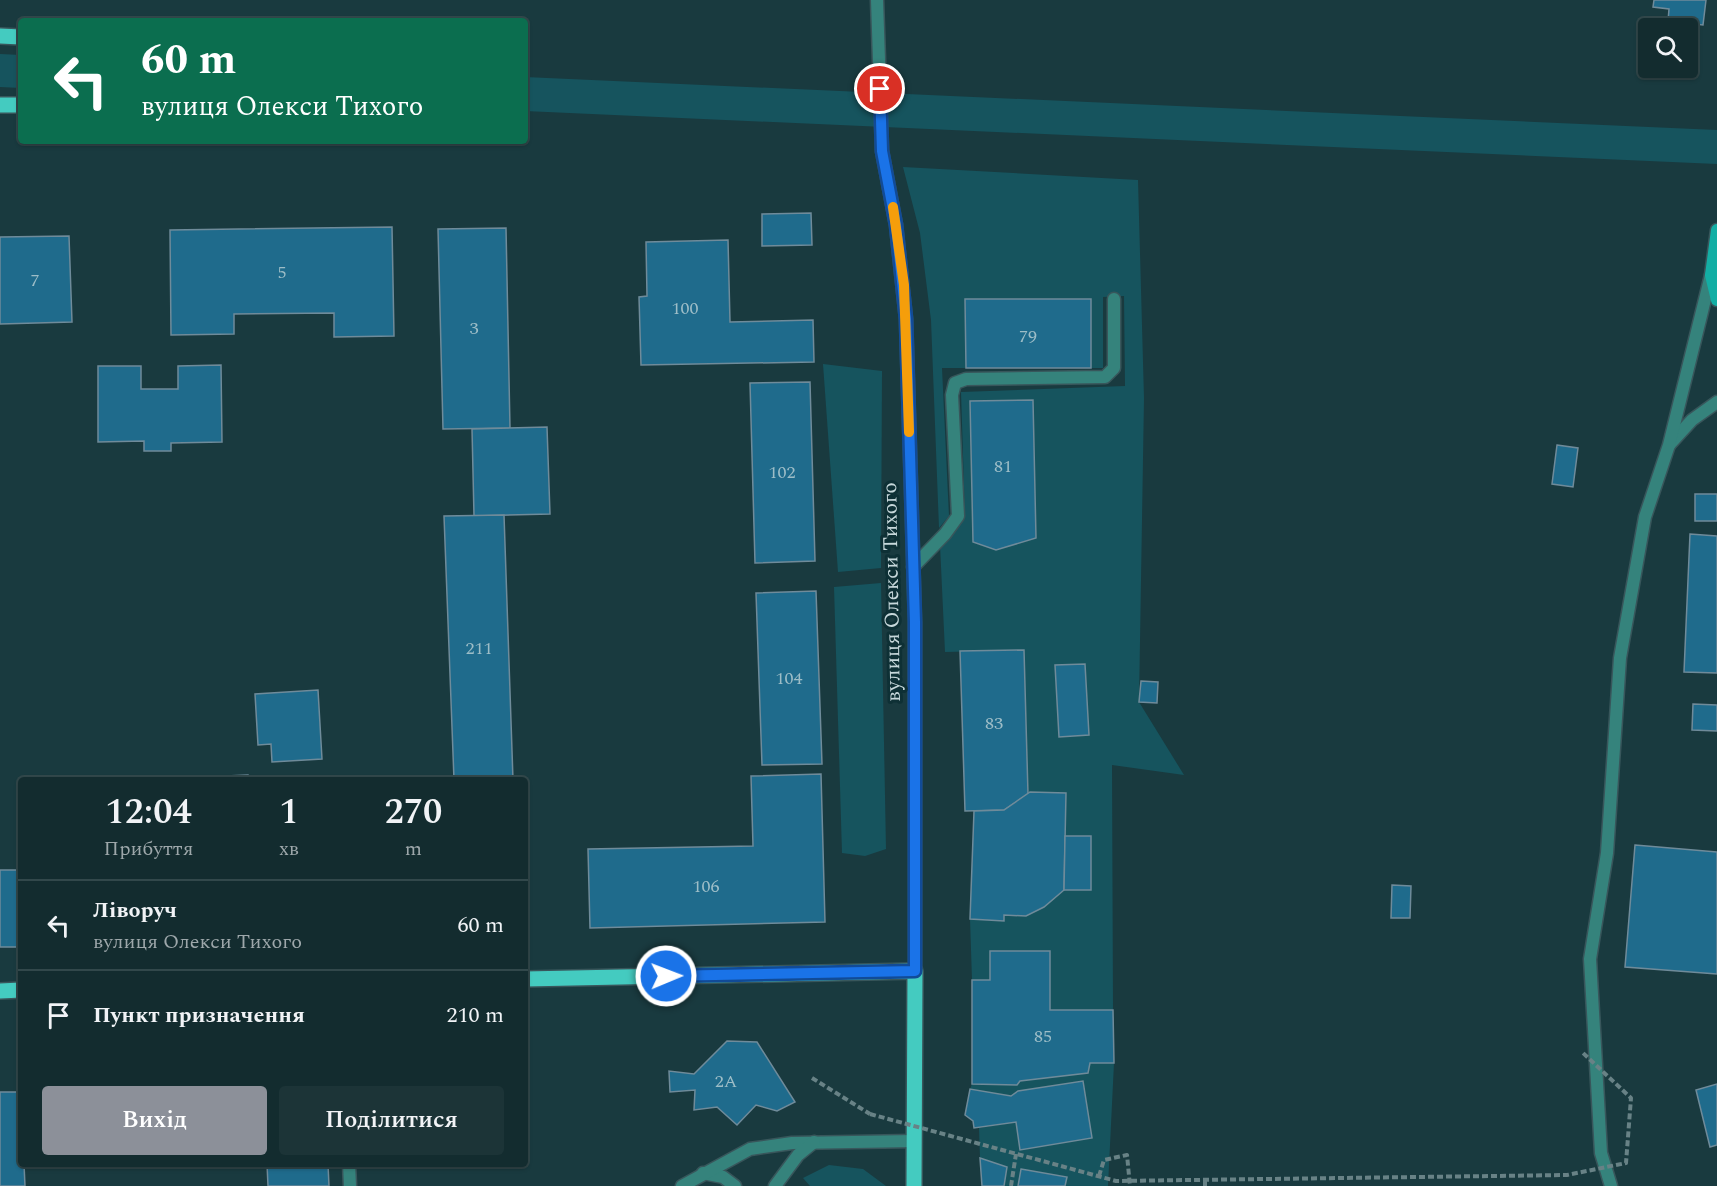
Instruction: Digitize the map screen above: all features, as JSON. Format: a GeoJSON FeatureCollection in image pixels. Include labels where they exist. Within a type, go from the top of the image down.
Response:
{"type":"FeatureCollection","features":[{"type":"Feature","properties":{"kind":"main road"},"geometry":{"type":"LineString","coordinates":[[0,36],[18,37]]}},
{"type":"Feature","properties":{"kind":"main road"},"geometry":{"type":"LineString","coordinates":[[0,105],[18,105]]}},
{"type":"Feature","properties":{"kind":"main road"},"geometry":{"type":"LineString","coordinates":[[1717,230],[1711,275],[1717,300]]}},
{"type":"Feature","properties":{"kind":"main road"},"geometry":{"type":"LineString","coordinates":[[528,979],[915,971]]}},
{"type":"Feature","properties":{"kind":"main road","name":"вулиця Олекси Тихого"},"geometry":{"type":"LineString","coordinates":[[914,1186],[915,971]]}},
{"type":"Feature","properties":{"kind":"main road"},"geometry":{"type":"LineString","coordinates":[[0,991],[18,990]]}},
{"type":"Feature","properties":{"kind":"street","name":"вулиця Олекси Тихого"},"geometry":{"type":"LineString","coordinates":[[877,0],[882,151],[904,285],[914,567],[915,971]]}},
{"type":"Feature","properties":{"kind":"street"},"geometry":{"type":"LineString","coordinates":[[1611,1186],[1601,1153],[1590,959],[1607,853],[1620,658],[1645,517],[1669,445],[1711,275]]}},
{"type":"Feature","properties":{"kind":"street"},"geometry":{"type":"LineString","coordinates":[[914,567],[945,534],[958,516],[952,395],[955,382],[966,379],[1106,376],[1111,373],[1114,361],[1114,299]]}},
{"type":"Feature","properties":{"kind":"street"},"geometry":{"type":"LineString","coordinates":[[1669,445],[1692,420],[1717,402]]}},
{"type":"Feature","properties":{"kind":"street"},"geometry":{"type":"LineString","coordinates":[[682,1186],[750,1149],[814,1142],[914,1141]]}},
{"type":"Feature","properties":{"kind":"street"},"geometry":{"type":"LineString","coordinates":[[775,1186],[798,1155],[814,1142]]}},
{"type":"Feature","properties":{"kind":"street"},"geometry":{"type":"LineString","coordinates":[[349,1167],[350,1186]]}},
{"type":"Feature","properties":{"kind":"street"},"geometry":{"type":"LineString","coordinates":[[703,1173],[723,1177],[735,1186]]}},
{"type":"Feature","properties":{"kind":"path"},"geometry":{"type":"LineString","coordinates":[[812,1078],[870,1114],[1116,1181],[1567,1175],[1626,1163],[1631,1098],[1582,1053]]}},
{"type":"Feature","properties":{"kind":"path"},"geometry":{"type":"LineString","coordinates":[[1011,1186],[1016,1154]]}},
{"type":"Feature","properties":{"kind":"path"},"geometry":{"type":"LineString","coordinates":[[1099,1176],[1104,1160],[1127,1155],[1131,1186]]}},
{"type":"Feature","properties":{"kind":"path"},"geometry":{"type":"LineString","coordinates":[[1205,1179],[1205,1186]]}},
{"type":"Feature","properties":{"kind":"shaded area"},"geometry":{"type":"Polygon","coordinates":[[[0,54],[18,55],[18,88],[0,87],[0,54]]]}},
{"type":"Feature","properties":{"kind":"shaded area"},"geometry":{"type":"Polygon","coordinates":[[[528,77],[1717,130],[1717,164],[528,111],[528,77]]]}},
{"type":"Feature","properties":{"kind":"shaded area"},"geometry":{"type":"Polygon","coordinates":[[[903,167],[1138,180],[1144,398],[1139,702],[1184,775],[1112,765],[1113,1010],[1050,1010],[1049,951],[990,951],[990,980],[972,980],[970,919],[1003,921],[1004,915],[1026,916],[1064,890],[1091,890],[1091,836],[1065,836],[1028,794],[1023,650],[945,652],[940,545],[949,540],[965,518],[961,392],[1125,386],[1124,296],[1103,297],[1103,368],[1091,368],[1091,300],[966,299],[966,368],[942,368],[949,516],[939,528],[931,320],[920,233],[903,167]],[[1033,400],[970,401],[973,542],[996,550],[1036,538],[1033,400]],[[1085,664],[1055,665],[1059,737],[1085,664]]]}},
{"type":"Feature","properties":{"kind":"shaded area"},"geometry":{"type":"Polygon","coordinates":[[[823,364],[882,371],[881,568],[838,572],[823,364]]]}},
{"type":"Feature","properties":{"kind":"shaded area"},"geometry":{"type":"Polygon","coordinates":[[[881,583],[886,849],[865,856],[842,853],[834,587],[881,583]]]}},
{"type":"Feature","properties":{"kind":"shaded area"},"geometry":{"type":"Polygon","coordinates":[[[1090,1063],[1114,1063],[1108,1186],[1065,1186],[1067,1177],[1021,1169],[1018,1186],[1004,1186],[1007,1167],[980,1158],[979,1128],[1016,1122],[1020,1149],[1091,1138],[1083,1081],[1011,1096],[970,1089],[972,1084],[1017,1085],[1020,1081],[1090,1063]]]}},
{"type":"Feature","properties":{"kind":"shaded area"},"geometry":{"type":"Polygon","coordinates":[[[829,1165],[863,1169],[886,1186],[810,1186],[803,1178],[829,1165]]]}},
{"type":"Feature","properties":{"kind":"building"},"geometry":{"type":"Polygon","coordinates":[[[1654,0],[1706,0],[1703,25],[1698,24],[1698,18],[1668,18],[1669,9],[1653,7],[1654,0]]]}},
{"type":"Feature","properties":{"kind":"building"},"geometry":{"type":"Polygon","coordinates":[[[811,213],[812,245],[762,246],[762,214],[811,213]]]}},
{"type":"Feature","properties":{"kind":"building"},"geometry":{"type":"Polygon","coordinates":[[[392,227],[394,336],[334,337],[334,313],[234,314],[234,334],[171,335],[170,230],[392,227]]]}},
{"type":"Feature","properties":{"kind":"building"},"geometry":{"type":"Polygon","coordinates":[[[506,228],[510,428],[443,429],[438,229],[506,228]]]}},
{"type":"Feature","properties":{"kind":"building"},"geometry":{"type":"Polygon","coordinates":[[[69,236],[72,322],[0,324],[0,237],[69,236]]]}},
{"type":"Feature","properties":{"kind":"building"},"geometry":{"type":"Polygon","coordinates":[[[728,240],[730,322],[813,320],[814,362],[641,365],[639,297],[647,296],[646,242],[728,240]]]}},
{"type":"Feature","properties":{"kind":"building"},"geometry":{"type":"Polygon","coordinates":[[[965,299],[1091,299],[1091,368],[966,368],[965,299]]]}},
{"type":"Feature","properties":{"kind":"building"},"geometry":{"type":"Polygon","coordinates":[[[221,365],[222,442],[171,443],[171,451],[144,451],[144,441],[98,442],[98,366],[141,366],[141,389],[178,389],[178,366],[221,365]]]}},
{"type":"Feature","properties":{"kind":"building"},"geometry":{"type":"Polygon","coordinates":[[[810,382],[815,561],[755,563],[750,383],[810,382]]]}},
{"type":"Feature","properties":{"kind":"building"},"geometry":{"type":"Polygon","coordinates":[[[1033,400],[1036,538],[996,550],[973,542],[970,401],[1033,400]]]}},
{"type":"Feature","properties":{"kind":"building"},"geometry":{"type":"Polygon","coordinates":[[[547,427],[550,514],[474,516],[472,429],[547,427]]]}},
{"type":"Feature","properties":{"kind":"building"},"geometry":{"type":"Polygon","coordinates":[[[1557,445],[1578,448],[1573,487],[1552,484],[1557,445]]]}},
{"type":"Feature","properties":{"kind":"building"},"geometry":{"type":"Polygon","coordinates":[[[1695,494],[1717,494],[1717,521],[1695,521],[1695,494]]]}},
{"type":"Feature","properties":{"kind":"building"},"geometry":{"type":"Polygon","coordinates":[[[504,515],[513,777],[454,777],[444,516],[504,515]]]}},
{"type":"Feature","properties":{"kind":"building"},"geometry":{"type":"Polygon","coordinates":[[[1690,534],[1717,536],[1717,673],[1684,672],[1690,534]]]}},
{"type":"Feature","properties":{"kind":"building"},"geometry":{"type":"Polygon","coordinates":[[[816,591],[822,764],[762,765],[756,593],[816,591]]]}},
{"type":"Feature","properties":{"kind":"building"},"geometry":{"type":"Polygon","coordinates":[[[1024,650],[1028,794],[1004,810],[965,811],[960,651],[1024,650]]]}},
{"type":"Feature","properties":{"kind":"building"},"geometry":{"type":"Polygon","coordinates":[[[1085,664],[1089,735],[1059,737],[1055,665],[1085,664]]]}},
{"type":"Feature","properties":{"kind":"building"},"geometry":{"type":"Polygon","coordinates":[[[1141,681],[1158,682],[1157,703],[1139,702],[1141,681]]]}},
{"type":"Feature","properties":{"kind":"building"},"geometry":{"type":"Polygon","coordinates":[[[318,690],[322,759],[272,762],[271,744],[258,745],[255,694],[318,690]]]}},
{"type":"Feature","properties":{"kind":"building"},"geometry":{"type":"Polygon","coordinates":[[[1693,704],[1717,705],[1717,731],[1692,730],[1693,704]]]}},
{"type":"Feature","properties":{"kind":"building"},"geometry":{"type":"Polygon","coordinates":[[[821,774],[825,922],[590,928],[588,849],[753,846],[751,776],[821,774]]]}},
{"type":"Feature","properties":{"kind":"building"},"geometry":{"type":"Polygon","coordinates":[[[248,775],[248,777],[203,777],[248,775]]]}},
{"type":"Feature","properties":{"kind":"building"},"geometry":{"type":"Polygon","coordinates":[[[1030,792],[1066,793],[1064,890],[1044,907],[1026,916],[1004,915],[1004,921],[970,919],[974,811],[1004,810],[1030,792]]]}},
{"type":"Feature","properties":{"kind":"building"},"geometry":{"type":"Polygon","coordinates":[[[1065,836],[1091,836],[1091,890],[1064,890],[1065,836]]]}},
{"type":"Feature","properties":{"kind":"building"},"geometry":{"type":"Polygon","coordinates":[[[1635,845],[1717,852],[1717,974],[1625,967],[1635,845]]]}},
{"type":"Feature","properties":{"kind":"building"},"geometry":{"type":"Polygon","coordinates":[[[0,870],[18,870],[18,947],[0,947],[0,870]]]}},
{"type":"Feature","properties":{"kind":"building"},"geometry":{"type":"Polygon","coordinates":[[[1392,885],[1411,886],[1410,918],[1391,918],[1392,885]]]}},
{"type":"Feature","properties":{"kind":"building"},"geometry":{"type":"Polygon","coordinates":[[[990,951],[1050,951],[1050,1010],[1113,1010],[1114,1063],[1090,1063],[1088,1073],[1020,1081],[1017,1085],[972,1084],[972,980],[990,980],[990,951]]]}},
{"type":"Feature","properties":{"kind":"building"},"geometry":{"type":"Polygon","coordinates":[[[727,1041],[757,1042],[795,1102],[777,1111],[756,1105],[737,1125],[717,1107],[694,1110],[695,1090],[670,1092],[669,1071],[694,1074],[727,1041]]]}},
{"type":"Feature","properties":{"kind":"building"},"geometry":{"type":"Polygon","coordinates":[[[1083,1081],[1092,1138],[1020,1150],[1016,1122],[974,1128],[973,1121],[965,1115],[970,1089],[1011,1096],[1018,1091],[1083,1081]]]}},
{"type":"Feature","properties":{"kind":"building"},"geometry":{"type":"Polygon","coordinates":[[[1717,1084],[1717,1145],[1710,1147],[1696,1090],[1717,1084]]]}},
{"type":"Feature","properties":{"kind":"building"},"geometry":{"type":"Polygon","coordinates":[[[0,1092],[18,1092],[18,1167],[24,1167],[25,1186],[0,1186],[0,1092]]]}},
{"type":"Feature","properties":{"kind":"building"},"geometry":{"type":"Polygon","coordinates":[[[980,1158],[1007,1167],[1004,1186],[982,1186],[980,1158]]]}},
{"type":"Feature","properties":{"kind":"building"},"geometry":{"type":"Polygon","coordinates":[[[267,1167],[328,1167],[329,1186],[268,1186],[267,1167]]]}},
{"type":"Feature","properties":{"kind":"building"},"geometry":{"type":"Polygon","coordinates":[[[1021,1169],[1067,1177],[1065,1186],[1018,1186],[1021,1169]]]}},
{"type":"Feature","properties":{"kind":"slow traffic"},"geometry":{"type":"LineString","coordinates":[[893,207],[904,285],[909,432]]}},
{"type":"Feature","properties":{"kind":"route"},"geometry":{"type":"LineString","coordinates":[[666,976],[915,971],[915,622],[906,319],[896,225],[882,151],[880,89]]}}]}
